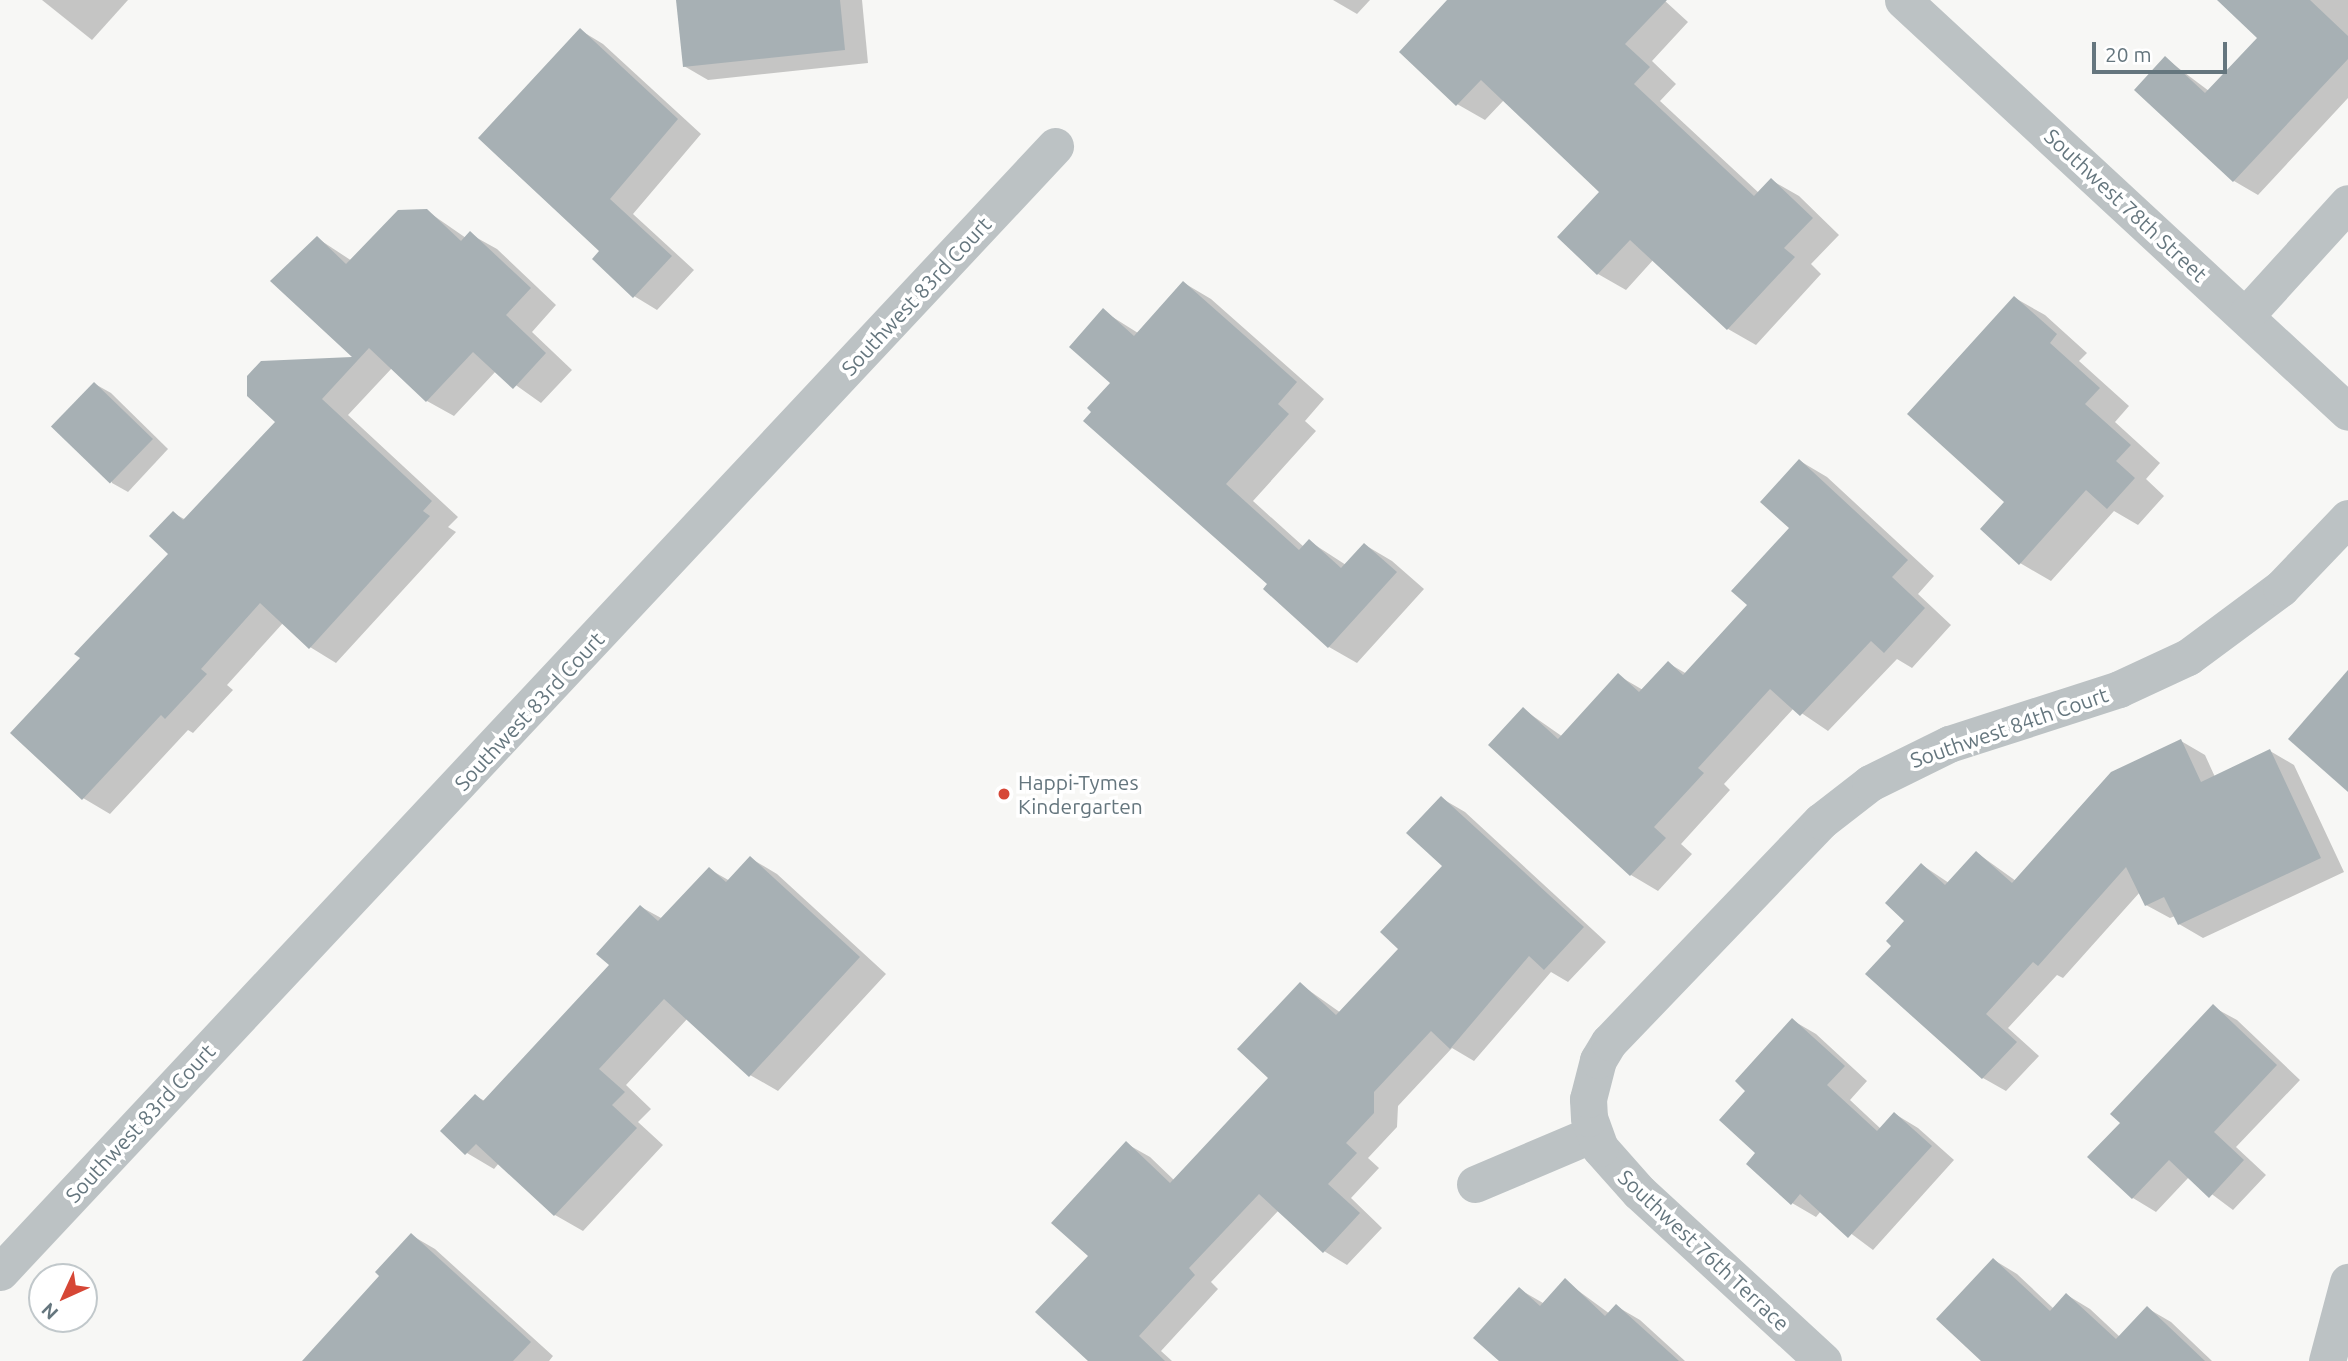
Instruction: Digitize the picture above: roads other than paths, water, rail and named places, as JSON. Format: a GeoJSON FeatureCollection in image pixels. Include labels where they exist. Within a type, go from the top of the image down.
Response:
{"type":"FeatureCollection","features":[{"type":"Feature","properties":{"kind":"street","name":"Southwest 78th Street"},"geometry":{"type":"LineString","coordinates":[[1903,0],[2348,412]]}},
{"type":"Feature","properties":{"kind":"street","name":"Southwest 83rd Court"},"geometry":{"type":"LineString","coordinates":[[0,1272],[1055,146]]}},
{"type":"Feature","properties":{"kind":"street"},"geometry":{"type":"LineString","coordinates":[[2246,315],[2348,203]]}},
{"type":"Feature","properties":{"kind":"street","name":"Southwest 84th Court"},"geometry":{"type":"LineString","coordinates":[[1592,1133],[1590,1089],[1609,1042],[1829,815],[1876,779],[1924,754],[2119,689],[2188,657],[2281,588],[2348,518]]}},
{"type":"Feature","properties":{"kind":"street"},"geometry":{"type":"LineString","coordinates":[[1475,1184],[1592,1133]]}},
{"type":"Feature","properties":{"kind":"street","name":"Southwest 76th Terrace"},"geometry":{"type":"LineString","coordinates":[[1592,1133],[1639,1192],[1823,1361]]}},
{"type":"Feature","properties":{"kind":"street"},"geometry":{"type":"LineString","coordinates":[[2327,1361],[2348,1283]]}},
{"type":"Feature","properties":{"kind":"place","name":"Happi-Tymes Kindergarten"},"geometry":{"type":"Point","coordinates":[1004,794]}}]}
